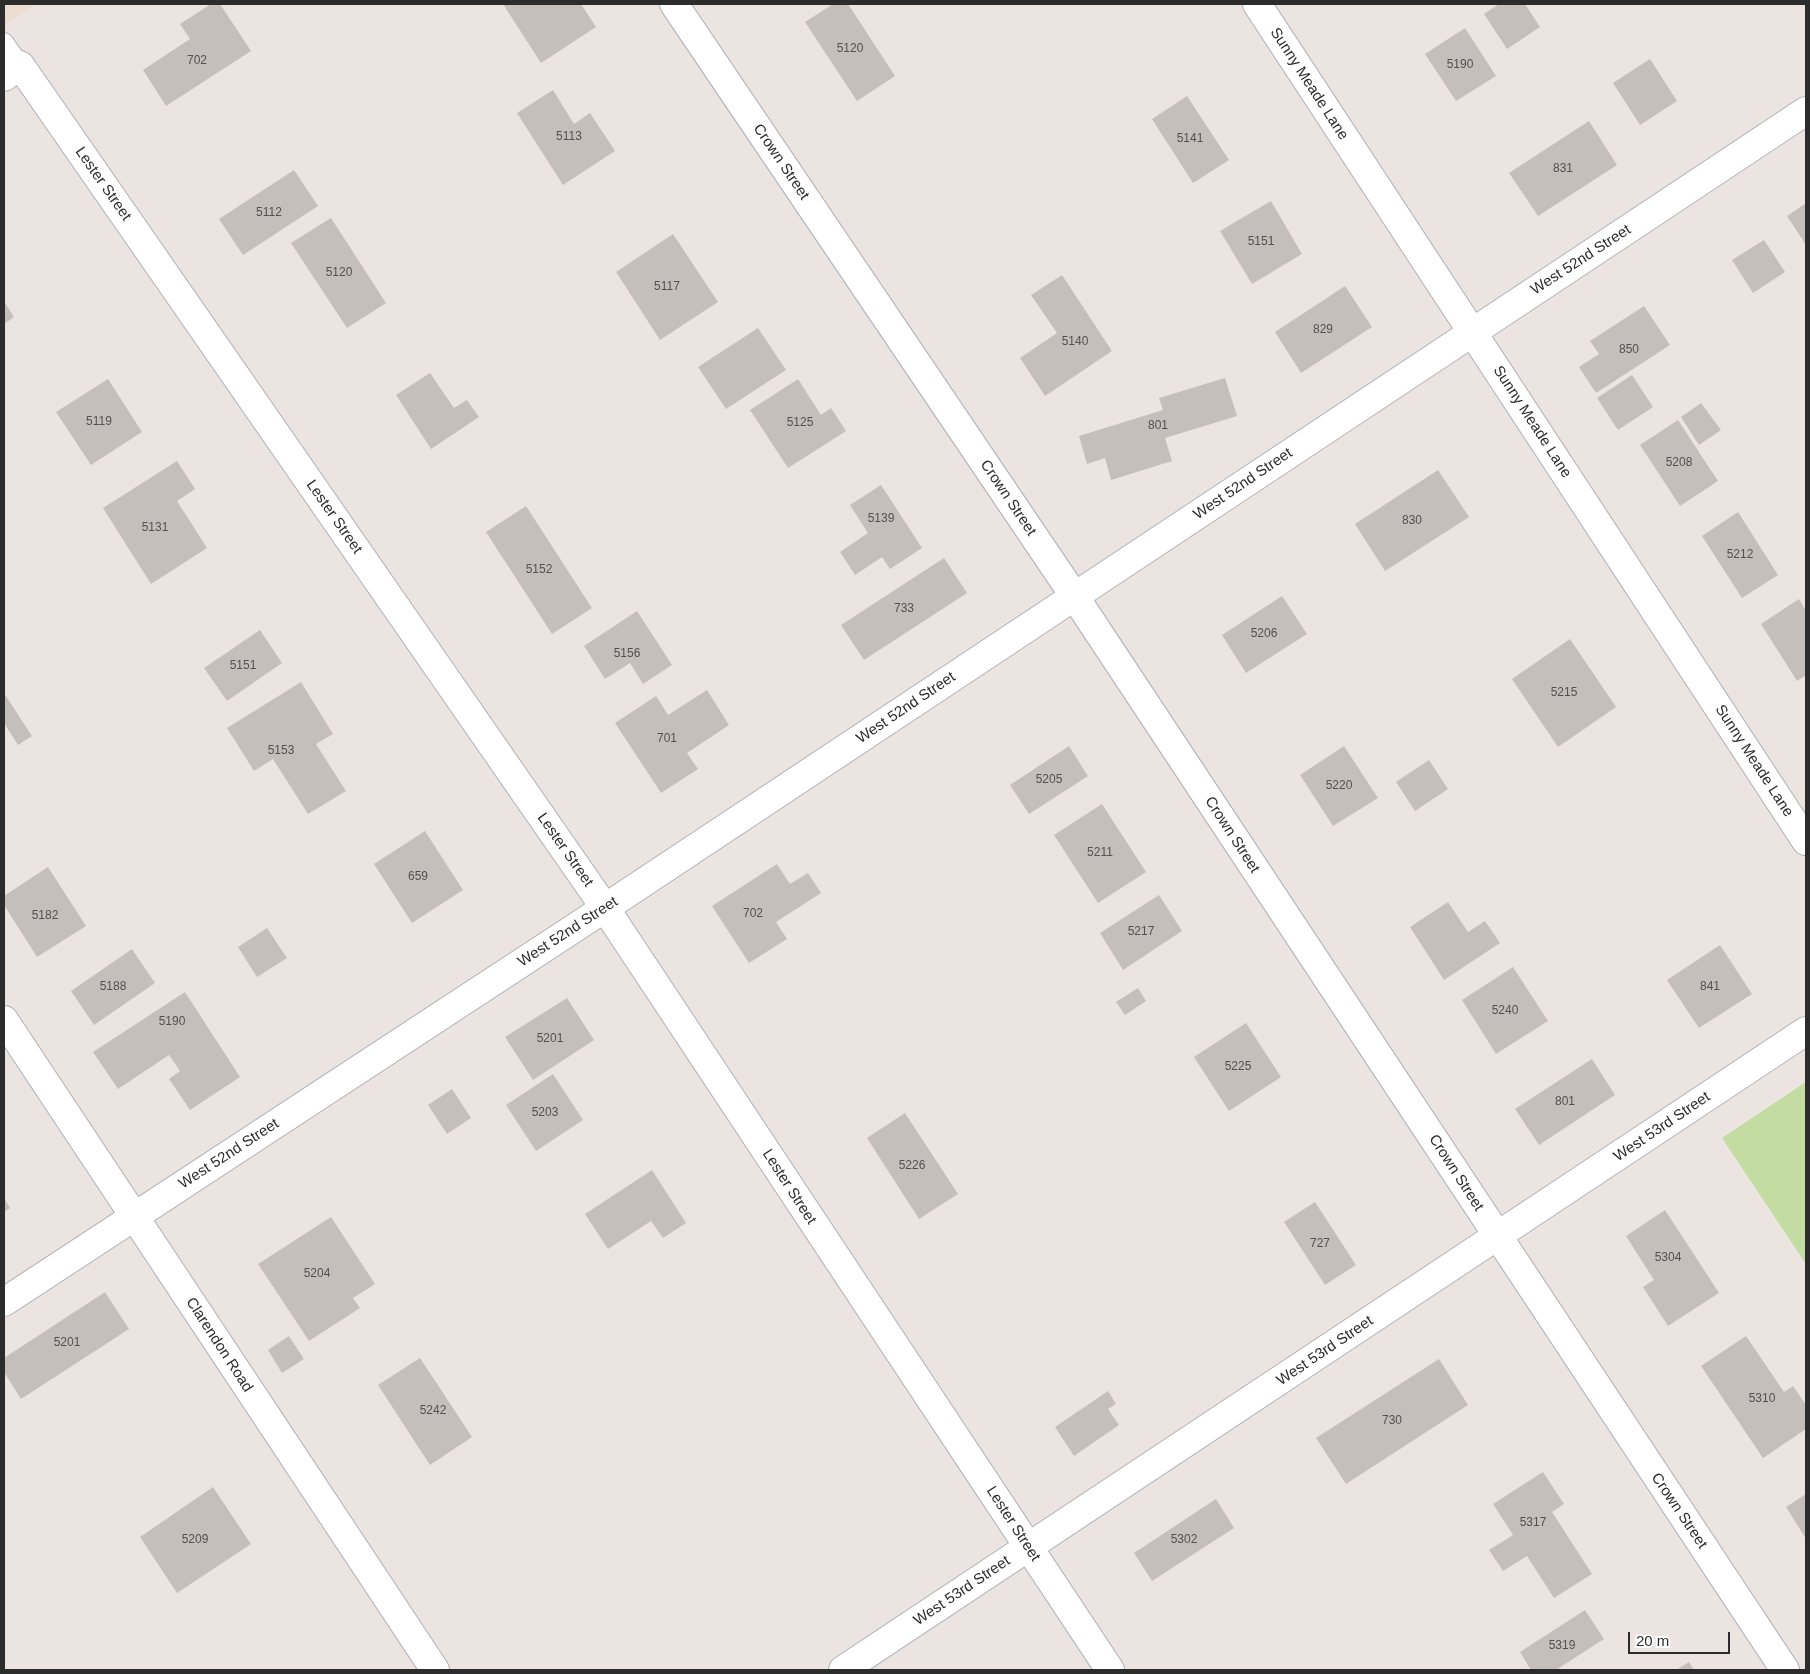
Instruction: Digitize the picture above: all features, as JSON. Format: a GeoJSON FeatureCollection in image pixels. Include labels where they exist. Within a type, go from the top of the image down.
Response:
{"type":"FeatureCollection","features":[{"type":"Feature","properties":{"kind":"street","name":"Crown Street"},"geometry":{"type":"LineString","coordinates":[[674,4],[1074,597],[1785,1670]]}},
{"type":"Feature","properties":{"kind":"street","name":"Sunny Meade Lane"},"geometry":{"type":"LineString","coordinates":[[1257,4],[1806,841]]}},
{"type":"Feature","properties":{"kind":"street","name":"Lester Street"},"geometry":{"type":"LineString","coordinates":[[12,71],[605,908],[1110,1670]]}},
{"type":"Feature","properties":{"kind":"street","name":"West 52nd Street"},"geometry":{"type":"LineString","coordinates":[[4,1302],[605,908],[1806,112]]}},
{"type":"Feature","properties":{"kind":"street","name":"Clarendon Road"},"geometry":{"type":"LineString","coordinates":[[4,1020],[435,1670]]}},
{"type":"Feature","properties":{"kind":"street","name":"West 53rd Street"},"geometry":{"type":"LineString","coordinates":[[843,1670],[1806,1031]]}},
{"type":"Feature","properties":{"kind":"lane"},"geometry":{"type":"LineString","coordinates":[[4,42],[12,71]]}},
{"type":"Feature","properties":{"kind":"shaded area"},"geometry":{"type":"Polygon","coordinates":[[[4,4],[37,4],[4,25],[4,4]]]}},
{"type":"Feature","properties":{"kind":"green space"},"geometry":{"type":"Polygon","coordinates":[[[1806,1082],[1806,1264],[1722,1138],[1806,1082]]]}},
{"type":"Feature","properties":{"kind":"building"},"geometry":{"type":"Polygon","coordinates":[[[211,4],[220,4],[251,51],[166,106],[143,70],[190,39],[180,24],[211,4]]]}},
{"type":"Feature","properties":{"kind":"building"},"geometry":{"type":"Polygon","coordinates":[[[503,4],[581,4],[596,27],[541,63],[503,4]]]}},
{"type":"Feature","properties":{"kind":"building"},"geometry":{"type":"Polygon","coordinates":[[[833,4],[848,4],[895,76],[857,101],[805,22],[833,4]]]}},
{"type":"Feature","properties":{"kind":"building"},"geometry":{"type":"Polygon","coordinates":[[[1499,4],[1525,4],[1540,27],[1507,49],[1484,14],[1499,4]]]}},
{"type":"Feature","properties":{"kind":"building"},"geometry":{"type":"Polygon","coordinates":[[[1465,28],[1496,76],[1456,101],[1425,54],[1465,28]]]}},
{"type":"Feature","properties":{"kind":"building"},"geometry":{"type":"Polygon","coordinates":[[[1650,59],[1677,101],[1640,125],[1613,83],[1650,59]]]}},
{"type":"Feature","properties":{"kind":"building"},"geometry":{"type":"Polygon","coordinates":[[[553,90],[574,124],[590,113],[615,151],[563,185],[517,113],[553,90]]]}},
{"type":"Feature","properties":{"kind":"building"},"geometry":{"type":"Polygon","coordinates":[[[1187,96],[1229,160],[1193,183],[1152,119],[1187,96]]]}},
{"type":"Feature","properties":{"kind":"building"},"geometry":{"type":"Polygon","coordinates":[[[1589,121],[1617,165],[1538,216],[1509,173],[1589,121]]]}},
{"type":"Feature","properties":{"kind":"building"},"geometry":{"type":"Polygon","coordinates":[[[294,170],[318,206],[243,255],[219,219],[294,170]]]}},
{"type":"Feature","properties":{"kind":"building"},"geometry":{"type":"Polygon","coordinates":[[[1271,201],[1302,254],[1252,284],[1220,231],[1271,201]]]}},
{"type":"Feature","properties":{"kind":"building"},"geometry":{"type":"Polygon","coordinates":[[[1806,203],[1806,245],[1787,216],[1806,203]]]}},
{"type":"Feature","properties":{"kind":"building"},"geometry":{"type":"Polygon","coordinates":[[[331,218],[386,303],[347,328],[291,243],[331,218]]]}},
{"type":"Feature","properties":{"kind":"building"},"geometry":{"type":"Polygon","coordinates":[[[673,234],[718,302],[660,340],[616,272],[673,234]]]}},
{"type":"Feature","properties":{"kind":"building"},"geometry":{"type":"Polygon","coordinates":[[[1764,240],[1785,272],[1753,293],[1732,260],[1764,240]]]}},
{"type":"Feature","properties":{"kind":"building"},"geometry":{"type":"Polygon","coordinates":[[[1062,275],[1112,351],[1045,396],[1020,358],[1057,333],[1031,295],[1062,275]]]}},
{"type":"Feature","properties":{"kind":"building"},"geometry":{"type":"Polygon","coordinates":[[[1345,286],[1372,327],[1301,373],[1275,332],[1345,286]]]}},
{"type":"Feature","properties":{"kind":"building"},"geometry":{"type":"Polygon","coordinates":[[[4,301],[14,317],[4,324],[4,301]]]}},
{"type":"Feature","properties":{"kind":"building"},"geometry":{"type":"Polygon","coordinates":[[[1644,306],[1670,345],[1596,393],[1579,367],[1599,354],[1590,341],[1644,306]]]}},
{"type":"Feature","properties":{"kind":"building"},"geometry":{"type":"Polygon","coordinates":[[[758,328],[786,370],[726,409],[698,367],[758,328]]]}},
{"type":"Feature","properties":{"kind":"building"},"geometry":{"type":"Polygon","coordinates":[[[430,373],[454,408],[467,400],[479,417],[431,449],[396,395],[430,373]]]}},
{"type":"Feature","properties":{"kind":"building"},"geometry":{"type":"Polygon","coordinates":[[[1632,375],[1653,407],[1618,430],[1597,398],[1632,375]]]}},
{"type":"Feature","properties":{"kind":"building"},"geometry":{"type":"Polygon","coordinates":[[[1225,378],[1237,416],[1165,438],[1172,461],[1111,480],[1105,458],[1087,464],[1079,436],[1163,410],[1159,398],[1225,378]]]}},
{"type":"Feature","properties":{"kind":"building"},"geometry":{"type":"Polygon","coordinates":[[[108,379],[142,432],[91,465],[56,412],[108,379]]]}},
{"type":"Feature","properties":{"kind":"building"},"geometry":{"type":"Polygon","coordinates":[[[798,379],[821,415],[831,408],[846,431],[788,468],[750,410],[798,379]]]}},
{"type":"Feature","properties":{"kind":"building"},"geometry":{"type":"Polygon","coordinates":[[[1701,403],[1721,430],[1699,445],[1681,417],[1701,403]]]}},
{"type":"Feature","properties":{"kind":"building"},"geometry":{"type":"Polygon","coordinates":[[[1678,420],[1718,481],[1680,506],[1640,445],[1678,420]]]}},
{"type":"Feature","properties":{"kind":"building"},"geometry":{"type":"Polygon","coordinates":[[[177,461],[195,489],[177,501],[207,548],[151,584],[103,508],[177,461]]]}},
{"type":"Feature","properties":{"kind":"building"},"geometry":{"type":"Polygon","coordinates":[[[1438,470],[1469,517],[1385,571],[1355,524],[1438,470]]]}},
{"type":"Feature","properties":{"kind":"building"},"geometry":{"type":"Polygon","coordinates":[[[881,485],[922,548],[890,569],[882,557],[855,575],[840,552],[868,533],[850,505],[881,485]]]}},
{"type":"Feature","properties":{"kind":"building"},"geometry":{"type":"Polygon","coordinates":[[[526,506],[592,608],[552,634],[486,532],[526,506]]]}},
{"type":"Feature","properties":{"kind":"building"},"geometry":{"type":"Polygon","coordinates":[[[1738,512],[1778,575],[1742,598],[1702,536],[1738,512]]]}},
{"type":"Feature","properties":{"kind":"building"},"geometry":{"type":"Polygon","coordinates":[[[944,558],[967,593],[864,660],[841,625],[944,558]]]}},
{"type":"Feature","properties":{"kind":"building"},"geometry":{"type":"Polygon","coordinates":[[[1282,596],[1307,634],[1246,673],[1222,635],[1282,596]]]}},
{"type":"Feature","properties":{"kind":"building"},"geometry":{"type":"Polygon","coordinates":[[[1799,599],[1806,611],[1806,675],[1797,681],[1761,624],[1799,599]]]}},
{"type":"Feature","properties":{"kind":"building"},"geometry":{"type":"Polygon","coordinates":[[[637,611],[672,665],[643,684],[630,663],[605,679],[584,646],[637,611]]]}},
{"type":"Feature","properties":{"kind":"building"},"geometry":{"type":"Polygon","coordinates":[[[260,630],[282,663],[227,701],[204,668],[260,630]]]}},
{"type":"Feature","properties":{"kind":"building"},"geometry":{"type":"Polygon","coordinates":[[[1570,639],[1616,707],[1558,747],[1512,679],[1570,639]]]}},
{"type":"Feature","properties":{"kind":"building"},"geometry":{"type":"Polygon","coordinates":[[[301,682],[333,734],[316,744],[346,791],[308,814],[273,759],[254,771],[227,728],[301,682]]]}},
{"type":"Feature","properties":{"kind":"building"},"geometry":{"type":"Polygon","coordinates":[[[707,690],[729,725],[687,753],[698,769],[661,793],[615,723],[656,696],[668,715],[707,690]]]}},
{"type":"Feature","properties":{"kind":"building"},"geometry":{"type":"Polygon","coordinates":[[[4,693],[32,736],[18,745],[4,723],[4,693]]]}},
{"type":"Feature","properties":{"kind":"building"},"geometry":{"type":"Polygon","coordinates":[[[1069,746],[1088,776],[1029,814],[1010,785],[1069,746]]]}},
{"type":"Feature","properties":{"kind":"building"},"geometry":{"type":"Polygon","coordinates":[[[1344,746],[1378,798],[1333,826],[1300,775],[1344,746]]]}},
{"type":"Feature","properties":{"kind":"building"},"geometry":{"type":"Polygon","coordinates":[[[1429,760],[1448,789],[1415,811],[1396,782],[1429,760]]]}},
{"type":"Feature","properties":{"kind":"building"},"geometry":{"type":"Polygon","coordinates":[[[1102,804],[1146,872],[1098,903],[1054,835],[1102,804]]]}},
{"type":"Feature","properties":{"kind":"building"},"geometry":{"type":"Polygon","coordinates":[[[425,831],[463,890],[412,923],[374,864],[425,831]]]}},
{"type":"Feature","properties":{"kind":"building"},"geometry":{"type":"Polygon","coordinates":[[[777,864],[790,884],[808,873],[821,893],[776,922],[787,939],[749,963],[712,906],[777,864]]]}},
{"type":"Feature","properties":{"kind":"building"},"geometry":{"type":"Polygon","coordinates":[[[48,867],[86,926],[37,957],[4,905],[4,896],[48,867]]]}},
{"type":"Feature","properties":{"kind":"building"},"geometry":{"type":"Polygon","coordinates":[[[1159,895],[1182,931],[1123,970],[1100,933],[1159,895]]]}},
{"type":"Feature","properties":{"kind":"building"},"geometry":{"type":"Polygon","coordinates":[[[1448,902],[1468,932],[1485,921],[1500,943],[1444,980],[1410,927],[1448,902]]]}},
{"type":"Feature","properties":{"kind":"building"},"geometry":{"type":"Polygon","coordinates":[[[267,928],[287,958],[257,977],[238,947],[267,928]]]}},
{"type":"Feature","properties":{"kind":"building"},"geometry":{"type":"Polygon","coordinates":[[[1720,945],[1752,994],[1699,1028],[1667,980],[1720,945]]]}},
{"type":"Feature","properties":{"kind":"building"},"geometry":{"type":"Polygon","coordinates":[[[132,949],[155,983],[94,1025],[71,991],[132,949]]]}},
{"type":"Feature","properties":{"kind":"building"},"geometry":{"type":"Polygon","coordinates":[[[1513,967],[1548,1021],[1496,1054],[1462,1000],[1513,967]]]}},
{"type":"Feature","properties":{"kind":"building"},"geometry":{"type":"Polygon","coordinates":[[[1138,988],[1146,1001],[1125,1015],[1116,1002],[1138,988]]]}},
{"type":"Feature","properties":{"kind":"building"},"geometry":{"type":"Polygon","coordinates":[[[185,992],[240,1077],[190,1110],[169,1079],[180,1071],[169,1055],[118,1089],[93,1052],[185,992]]]}},
{"type":"Feature","properties":{"kind":"building"},"geometry":{"type":"Polygon","coordinates":[[[567,998],[594,1040],[533,1080],[505,1037],[567,998]]]}},
{"type":"Feature","properties":{"kind":"building"},"geometry":{"type":"Polygon","coordinates":[[[1246,1023],[1281,1077],[1229,1111],[1194,1057],[1246,1023]]]}},
{"type":"Feature","properties":{"kind":"building"},"geometry":{"type":"Polygon","coordinates":[[[1592,1059],[1615,1095],[1539,1145],[1515,1109],[1592,1059]]]}},
{"type":"Feature","properties":{"kind":"building"},"geometry":{"type":"Polygon","coordinates":[[[553,1074],[583,1120],[536,1151],[506,1105],[553,1074]]]}},
{"type":"Feature","properties":{"kind":"building"},"geometry":{"type":"Polygon","coordinates":[[[452,1089],[471,1118],[447,1134],[428,1105],[452,1089]]]}},
{"type":"Feature","properties":{"kind":"building"},"geometry":{"type":"Polygon","coordinates":[[[905,1113],[958,1194],[919,1219],[867,1138],[905,1113]]]}},
{"type":"Feature","properties":{"kind":"building"},"geometry":{"type":"Polygon","coordinates":[[[652,1170],[686,1223],[663,1238],[651,1221],[608,1249],[585,1214],[652,1170]]]}},
{"type":"Feature","properties":{"kind":"building"},"geometry":{"type":"Polygon","coordinates":[[[4,1198],[10,1208],[4,1212],[4,1198]]]}},
{"type":"Feature","properties":{"kind":"building"},"geometry":{"type":"Polygon","coordinates":[[[1315,1202],[1356,1265],[1325,1285],[1284,1222],[1315,1202]]]}},
{"type":"Feature","properties":{"kind":"building"},"geometry":{"type":"Polygon","coordinates":[[[1665,1210],[1719,1293],[1668,1326],[1643,1287],[1654,1280],[1626,1236],[1665,1210]]]}},
{"type":"Feature","properties":{"kind":"building"},"geometry":{"type":"Polygon","coordinates":[[[331,1217],[375,1284],[353,1298],[360,1308],[309,1341],[258,1264],[331,1217]]]}},
{"type":"Feature","properties":{"kind":"building"},"geometry":{"type":"Polygon","coordinates":[[[105,1292],[129,1329],[21,1399],[4,1372],[4,1358],[105,1292]]]}},
{"type":"Feature","properties":{"kind":"building"},"geometry":{"type":"Polygon","coordinates":[[[289,1336],[304,1359],[282,1373],[268,1350],[289,1336]]]}},
{"type":"Feature","properties":{"kind":"building"},"geometry":{"type":"Polygon","coordinates":[[[1746,1336],[1784,1392],[1793,1386],[1806,1405],[1806,1429],[1763,1458],[1701,1366],[1746,1336]]]}},
{"type":"Feature","properties":{"kind":"building"},"geometry":{"type":"Polygon","coordinates":[[[420,1358],[472,1437],[430,1465],[378,1385],[420,1358]]]}},
{"type":"Feature","properties":{"kind":"building"},"geometry":{"type":"Polygon","coordinates":[[[1439,1359],[1468,1405],[1346,1484],[1316,1438],[1439,1359]]]}},
{"type":"Feature","properties":{"kind":"building"},"geometry":{"type":"Polygon","coordinates":[[[1108,1391],[1116,1404],[1108,1409],[1119,1425],[1074,1456],[1055,1427],[1108,1391]]]}},
{"type":"Feature","properties":{"kind":"building"},"geometry":{"type":"Polygon","coordinates":[[[1543,1472],[1564,1504],[1552,1512],[1592,1574],[1554,1598],[1527,1556],[1503,1571],[1489,1550],[1513,1535],[1493,1504],[1543,1472]]]}},
{"type":"Feature","properties":{"kind":"building"},"geometry":{"type":"Polygon","coordinates":[[[213,1487],[251,1544],[177,1593],[140,1537],[213,1487]]]}},
{"type":"Feature","properties":{"kind":"building"},"geometry":{"type":"Polygon","coordinates":[[[1806,1494],[1806,1539],[1786,1507],[1806,1494]]]}},
{"type":"Feature","properties":{"kind":"building"},"geometry":{"type":"Polygon","coordinates":[[[1216,1499],[1234,1528],[1152,1581],[1134,1553],[1216,1499]]]}},
{"type":"Feature","properties":{"kind":"building"},"geometry":{"type":"Polygon","coordinates":[[[1585,1610],[1604,1639],[1556,1670],[1531,1670],[1520,1652],[1585,1610]]]}},
{"type":"Feature","properties":{"kind":"building"},"geometry":{"type":"Polygon","coordinates":[[[1689,1662],[1694,1670],[1676,1670],[1689,1662]]]}}]}
